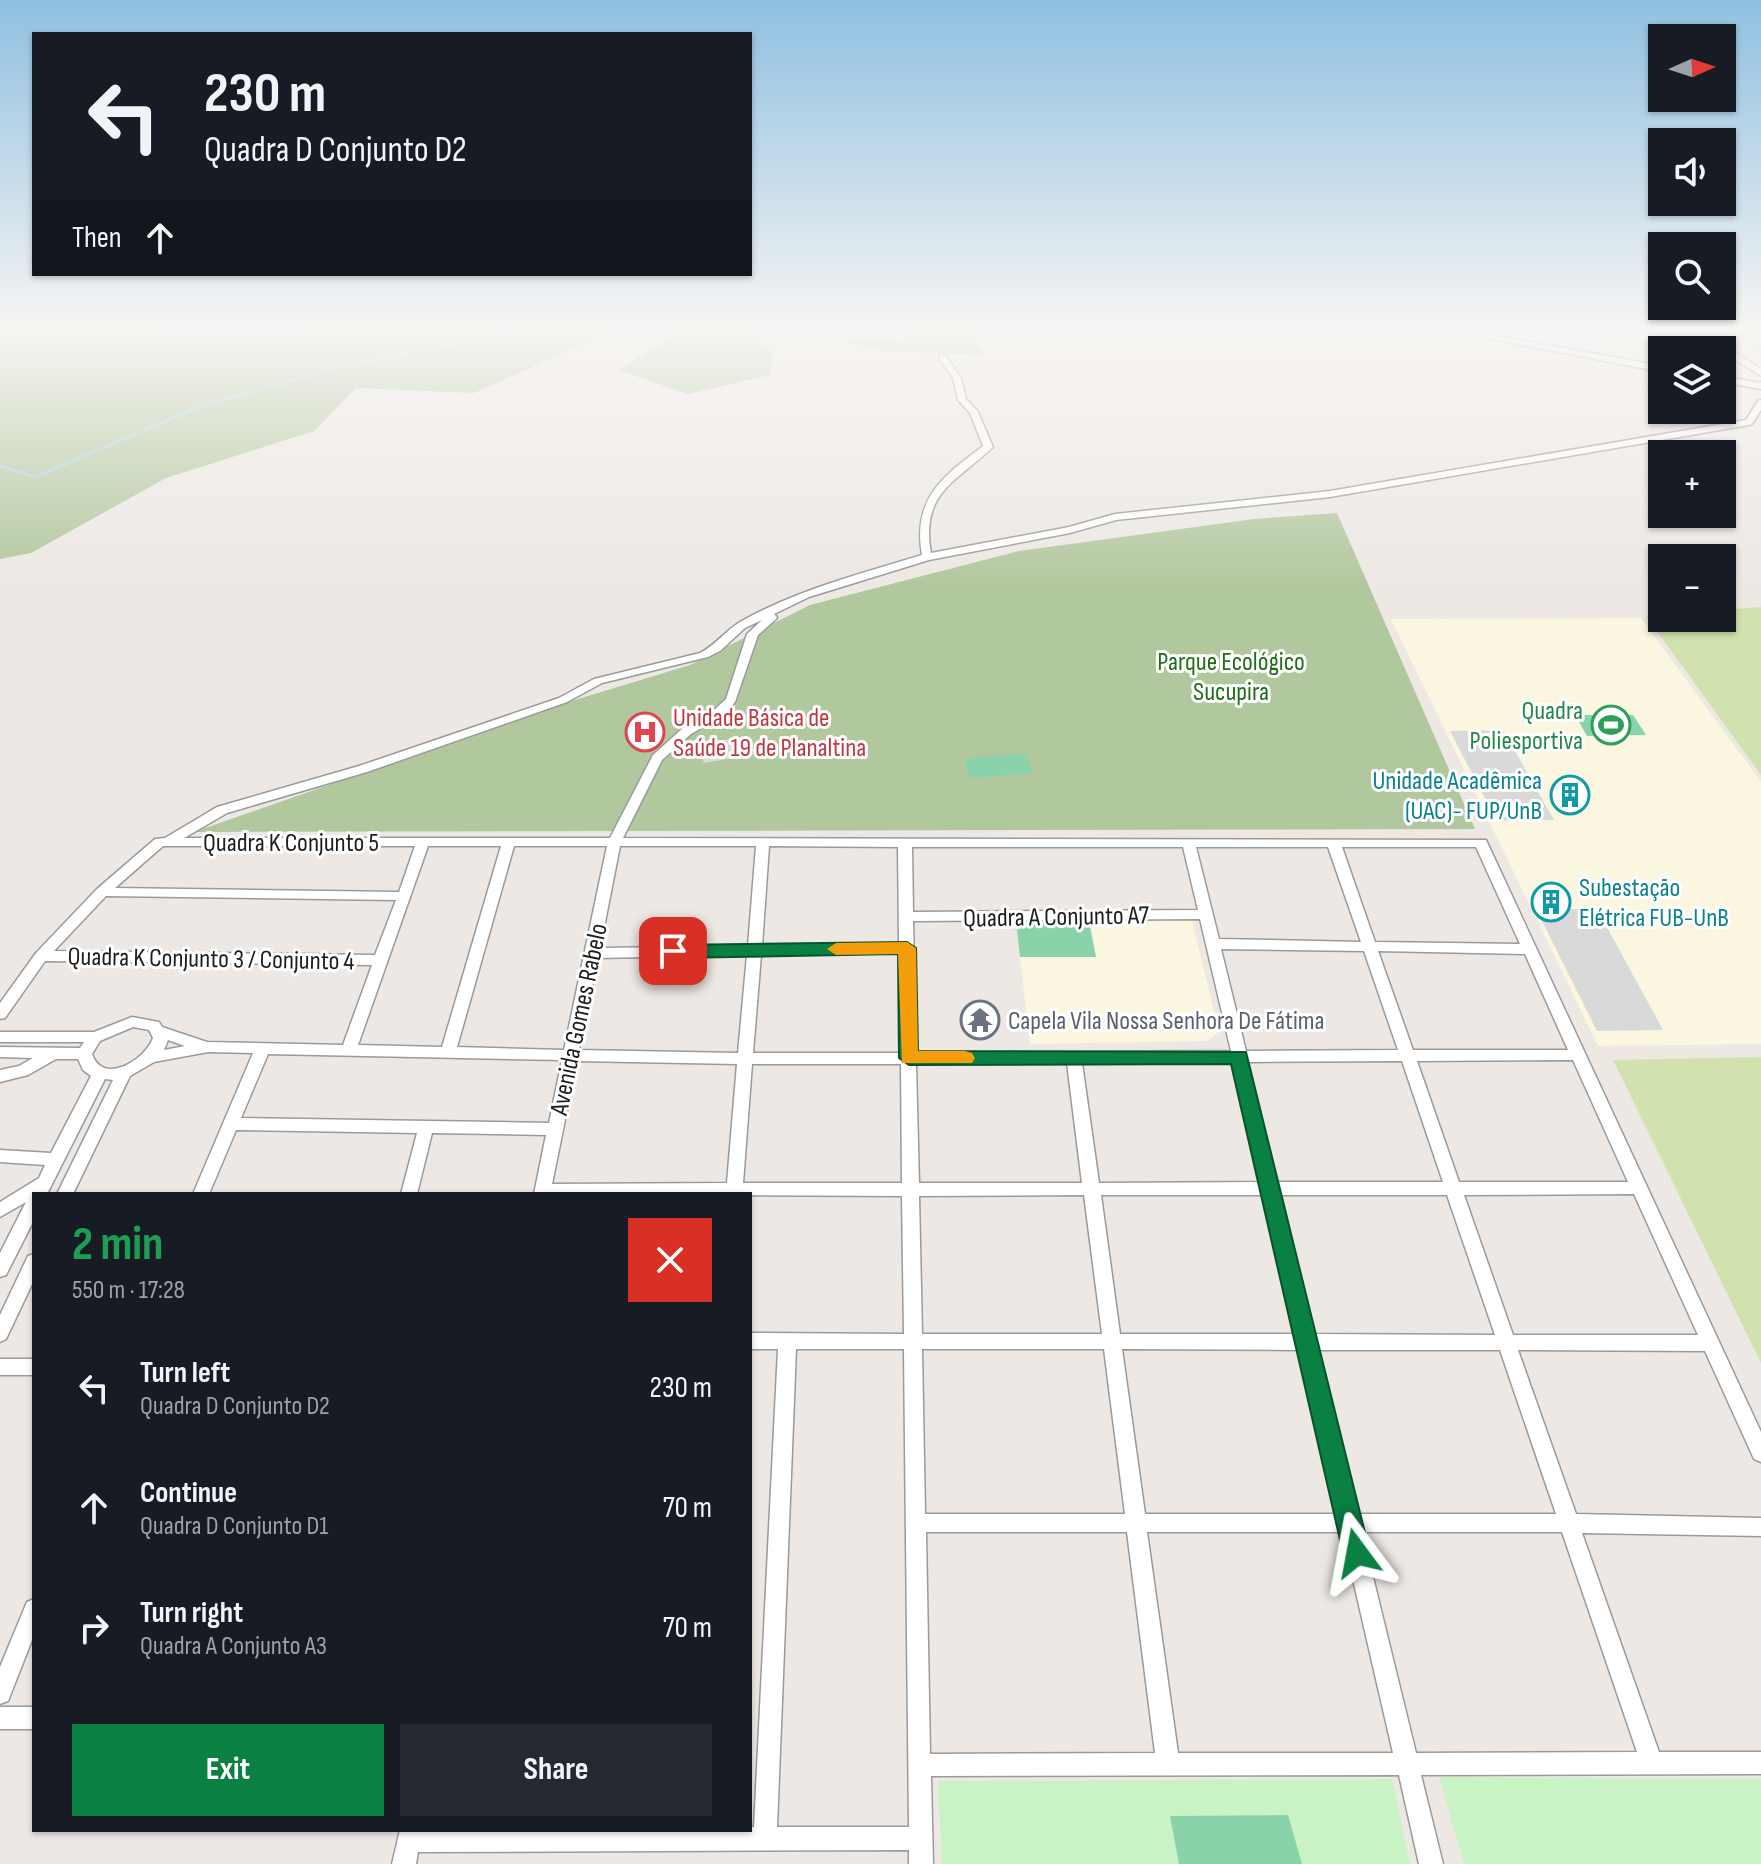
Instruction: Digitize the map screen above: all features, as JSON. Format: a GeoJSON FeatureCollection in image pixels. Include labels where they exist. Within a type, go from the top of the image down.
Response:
{"type":"FeatureCollection","features":[{"type":"Feature","properties":{"kind":"street"},"geometry":{"type":"LineString","coordinates":[[927,557],[921,538],[931,497],[938,485],[988,447],[974,413]]}},
{"type":"Feature","properties":{"kind":"street"},"geometry":{"type":"LineString","coordinates":[[0,1014],[41,956],[102,892],[164,842],[222,810],[363,769],[563,700],[598,681],[704,655],[716,649],[741,626],[805,595],[927,557],[1070,530],[1115,517],[1330,494],[1453,470],[1693,433],[1749,422],[1755,413]]}},
{"type":"Feature","properties":{"kind":"street","name":"Avenida Gomes Rabelo"},"geometry":{"type":"LineString","coordinates":[[542,1192],[614,844],[663,750],[731,700],[753,634],[771,618],[808,600],[805,595]]}},
{"type":"Feature","properties":{"kind":"street","name":"Quadra K Conjunto 5"},"geometry":{"type":"LineString","coordinates":[[164,842],[905,845]]}},
{"type":"Feature","properties":{"kind":"street"},"geometry":{"type":"LineString","coordinates":[[348,1051],[423,843]]}},
{"type":"Feature","properties":{"kind":"street"},"geometry":{"type":"LineString","coordinates":[[921,1864],[905,845],[1481,843],[1761,1453]]}},
{"type":"Feature","properties":{"kind":"street"},"geometry":{"type":"LineString","coordinates":[[447,1054],[508,844]]}},
{"type":"Feature","properties":{"kind":"street"},"geometry":{"type":"LineString","coordinates":[[1189,844],[1431,1864]]}},
{"type":"Feature","properties":{"kind":"street"},"geometry":{"type":"LineString","coordinates":[[1334,844],[1452,1188],[1509,1342],[1652,1763]]}},
{"type":"Feature","properties":{"kind":"street"},"geometry":{"type":"LineString","coordinates":[[734,1192],[763,845]]}},
{"type":"Feature","properties":{"kind":"street"},"geometry":{"type":"LineString","coordinates":[[102,892],[403,896]]}},
{"type":"Feature","properties":{"kind":"street","name":"Quadra A Conjunto A7"},"geometry":{"type":"LineString","coordinates":[[907,917],[1205,914]]}},
{"type":"Feature","properties":{"kind":"street"},"geometry":{"type":"LineString","coordinates":[[1212,944],[1530,949]]}},
{"type":"Feature","properties":{"kind":"street"},"geometry":{"type":"LineString","coordinates":[[592,953],[907,948]]}},
{"type":"Feature","properties":{"kind":"street","name":"Quadra K Conjunto 3 / Conjunto 4"},"geometry":{"type":"LineString","coordinates":[[41,956],[381,960]]}},
{"type":"Feature","properties":{"kind":"street"},"geometry":{"type":"LineString","coordinates":[[0,1037],[95,1037],[132,1022],[154,1026],[160,1032],[208,1047]]}},
{"type":"Feature","properties":{"kind":"street"},"geometry":{"type":"LineString","coordinates":[[153,1057],[161,1044],[160,1032]]}},
{"type":"Feature","properties":{"kind":"street"},"geometry":{"type":"LineString","coordinates":[[84,1054],[95,1037]]}},
{"type":"Feature","properties":{"kind":"street"},"geometry":{"type":"LineString","coordinates":[[84,1054],[90,1069],[100,1073],[124,1072],[153,1057],[208,1047],[744,1059],[1579,1055]]}},
{"type":"Feature","properties":{"kind":"street"},"geometry":{"type":"LineString","coordinates":[[202,1192],[262,1049]]}},
{"type":"Feature","properties":{"kind":"street"},"geometry":{"type":"LineString","coordinates":[[0,1052],[84,1054]]}},
{"type":"Feature","properties":{"kind":"street"},"geometry":{"type":"LineString","coordinates":[[0,1076],[23,1071],[54,1053]]}},
{"type":"Feature","properties":{"kind":"street"},"geometry":{"type":"LineString","coordinates":[[1074,1057],[1168,1765]]}},
{"type":"Feature","properties":{"kind":"street"},"geometry":{"type":"LineString","coordinates":[[66,1192],[124,1072]]}},
{"type":"Feature","properties":{"kind":"street"},"geometry":{"type":"LineString","coordinates":[[41,1189],[100,1073]]}},
{"type":"Feature","properties":{"kind":"street"},"geometry":{"type":"LineString","coordinates":[[229,1124],[555,1129]]}},
{"type":"Feature","properties":{"kind":"street"},"geometry":{"type":"LineString","coordinates":[[410,1192],[426,1127]]}},
{"type":"Feature","properties":{"kind":"street"},"geometry":{"type":"LineString","coordinates":[[0,1156],[56,1160]]}},
{"type":"Feature","properties":{"kind":"street"},"geometry":{"type":"LineString","coordinates":[[542,1192],[1639,1188]]}},
{"type":"Feature","properties":{"kind":"street"},"geometry":{"type":"LineString","coordinates":[[0,1210],[32,1194]]}},
{"type":"Feature","properties":{"kind":"street"},"geometry":{"type":"LineString","coordinates":[[0,1270],[32,1207]]}},
{"type":"Feature","properties":{"kind":"street"},"geometry":{"type":"LineString","coordinates":[[0,1334],[32,1265]]}},
{"type":"Feature","properties":{"kind":"street"},"geometry":{"type":"LineString","coordinates":[[752,1341],[1710,1343]]}},
{"type":"Feature","properties":{"kind":"street"},"geometry":{"type":"LineString","coordinates":[[765,1839],[787,1341]]}},
{"type":"Feature","properties":{"kind":"street"},"geometry":{"type":"LineString","coordinates":[[0,1367],[32,1367]]}},
{"type":"Feature","properties":{"kind":"street"},"geometry":{"type":"LineString","coordinates":[[915,1523],[1569,1523],[1761,1527]]}},
{"type":"Feature","properties":{"kind":"street"},"geometry":{"type":"LineString","coordinates":[[0,1693],[32,1614]]}},
{"type":"Feature","properties":{"kind":"street"},"geometry":{"type":"LineString","coordinates":[[0,1718],[32,1718]]}},
{"type":"Feature","properties":{"kind":"street"},"geometry":{"type":"LineString","coordinates":[[919,1765],[1761,1763]]}},
{"type":"Feature","properties":{"kind":"street"},"geometry":{"type":"LineString","coordinates":[[408,1845],[596,1835],[765,1839],[920,1838]]}},
{"type":"Feature","properties":{"kind":"shaded area"},"geometry":{"type":"Polygon","coordinates":[[[1641,618],[1648,632],[1651,632],[1761,782],[1761,1044],[1598,1046],[1391,619],[1641,618]]]}},
{"type":"Feature","properties":{"kind":"shaded area"},"geometry":{"type":"Polygon","coordinates":[[[1503,730],[1554,820],[1497,821],[1450,731],[1503,730]]]}},
{"type":"Feature","properties":{"kind":"shaded area"},"geometry":{"type":"Polygon","coordinates":[[[743,737],[751,755],[704,763],[697,745],[743,737]]]}},
{"type":"Feature","properties":{"kind":"shaded area"},"geometry":{"type":"Polygon","coordinates":[[[1536,909],[1597,909],[1663,1030],[1597,1031],[1536,909]]]}},
{"type":"Feature","properties":{"kind":"shaded area"},"geometry":{"type":"Polygon","coordinates":[[[1192,920],[1219,1032],[1207,1041],[1030,1044],[1016,922],[1192,920]]]}},
{"type":"Feature","properties":{"kind":"green space"},"geometry":{"type":"Polygon","coordinates":[[[0,413],[332,413],[314,431],[166,478],[31,553],[0,559],[0,413]]]}},
{"type":"Feature","properties":{"kind":"green space","name":"Parque Ecológico Sucupira"},"geometry":{"type":"Polygon","coordinates":[[[1337,513],[1475,829],[194,832],[555,706],[690,665],[810,605],[1019,551],[1254,519],[1337,513]]]}},
{"type":"Feature","properties":{"kind":"green space"},"geometry":{"type":"Polygon","coordinates":[[[1761,607],[1761,775],[1658,632],[1736,632],[1736,609],[1761,607]]]}},
{"type":"Feature","properties":{"kind":"green space","name":"Quadra Poliesportiva"},"geometry":{"type":"Polygon","coordinates":[[[1575,715],[1633,715],[1646,735],[1587,736],[1575,715]]]}},
{"type":"Feature","properties":{"kind":"green space"},"geometry":{"type":"Polygon","coordinates":[[[1026,754],[1033,773],[969,778],[964,758],[1026,754]]]}},
{"type":"Feature","properties":{"kind":"green space"},"geometry":{"type":"Polygon","coordinates":[[[1089,921],[1096,957],[1020,957],[1016,922],[1089,921]]]}},
{"type":"Feature","properties":{"kind":"green space"},"geometry":{"type":"Polygon","coordinates":[[[1761,1057],[1761,1363],[1613,1060],[1761,1057]]]}},
{"type":"Feature","properties":{"kind":"green space"},"geometry":{"type":"Polygon","coordinates":[[[1439,1777],[1761,1779],[1761,1864],[1464,1864],[1439,1777]]]}},
{"type":"Feature","properties":{"kind":"green space"},"geometry":{"type":"Polygon","coordinates":[[[1392,1779],[1410,1864],[942,1864],[938,1781],[1392,1779]]]}},
{"type":"Feature","properties":{"kind":"green space"},"geometry":{"type":"Polygon","coordinates":[[[1288,1815],[1302,1864],[1179,1864],[1170,1816],[1288,1815]]]}},
{"type":"Feature","properties":{"kind":"waterway"},"geometry":{"type":"LineString","coordinates":[[0,466],[35,477],[184,413]]}},
{"type":"Feature","properties":{"kind":"slow traffic"},"geometry":{"type":"LineString","coordinates":[[836,949],[907,948],[909,1058],[965,1058]]}},
{"type":"Feature","properties":{"kind":"place","name":"Quadra Poliesportiva"},"geometry":{"type":"Point","coordinates":[1611,725]}},
{"type":"Feature","properties":{"kind":"place","name":"Unidade Básica de Saúde 19 de Planaltina"},"geometry":{"type":"Point","coordinates":[645,732]}},
{"type":"Feature","properties":{"kind":"place","name":"Unidade Acadêmica (UAC)- FUP/UnB"},"geometry":{"type":"Point","coordinates":[1570,795]}},
{"type":"Feature","properties":{"kind":"place","name":"Subestação Elétrica FUB-UnB"},"geometry":{"type":"Point","coordinates":[1551,902]}},
{"type":"Feature","properties":{"kind":"place","name":"Capela Vila Nossa Senhora De Fátima"},"geometry":{"type":"Point","coordinates":[980,1020]}},
{"type":"Feature","properties":{"kind":"route"},"geometry":{"type":"LineString","coordinates":[[673,951],[907,948],[909,1058],[1239,1057],[1357,1553]]}}]}
